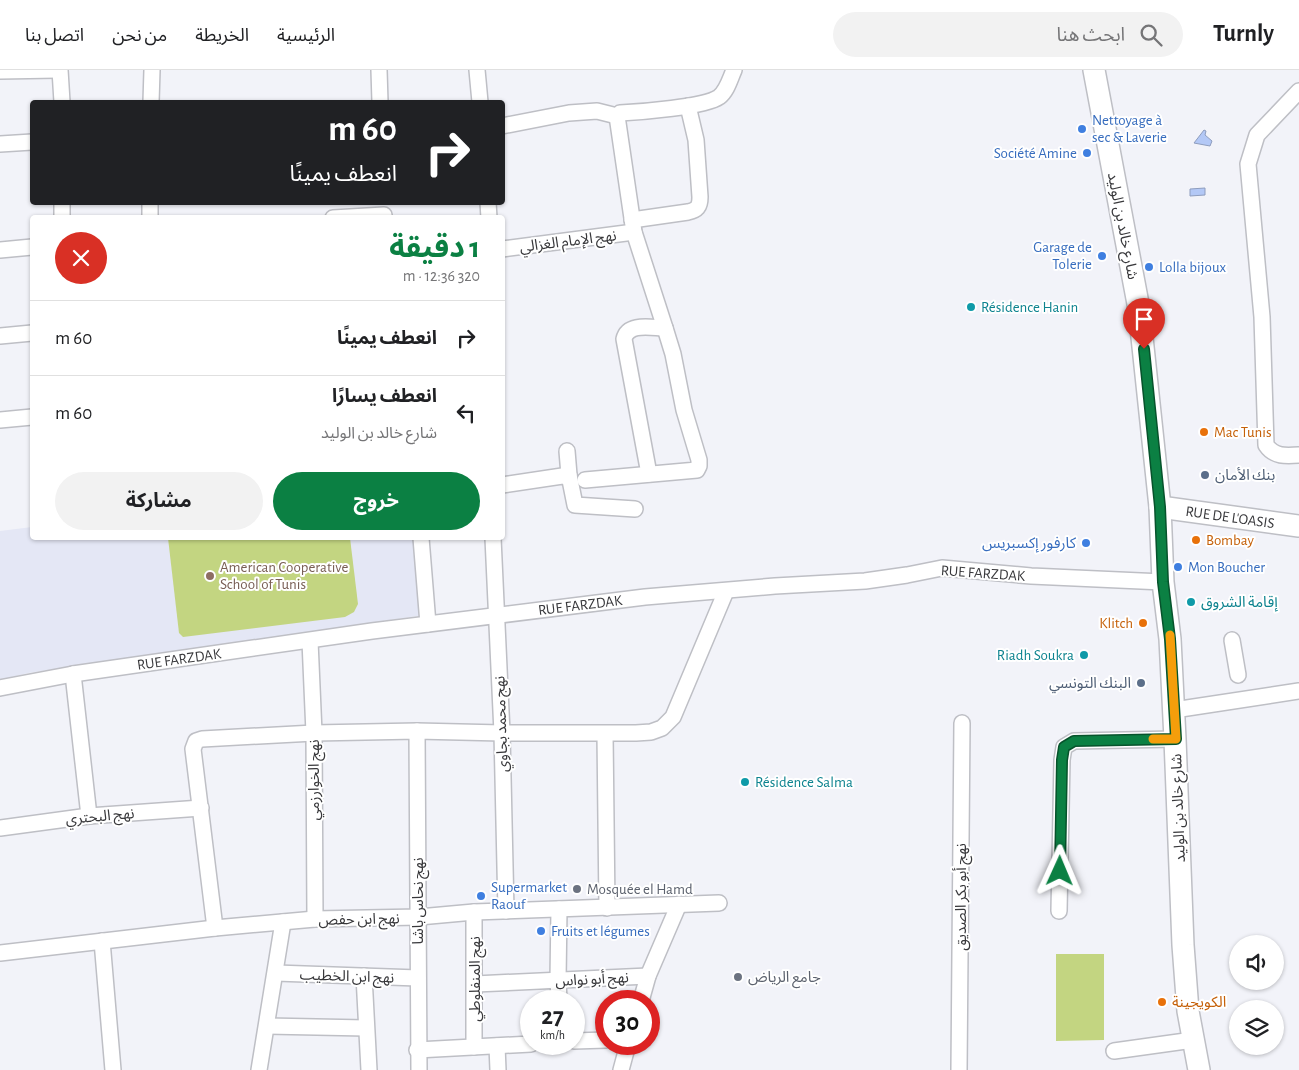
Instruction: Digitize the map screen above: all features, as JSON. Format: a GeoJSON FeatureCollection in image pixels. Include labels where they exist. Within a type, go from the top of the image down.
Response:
{"type":"FeatureCollection","features":[{"type":"Feature","properties":{"kind":"street"},"geometry":{"type":"LineString","coordinates":[[0,71],[59,70],[62,100]]}},
{"type":"Feature","properties":{"kind":"street"},"geometry":{"type":"LineString","coordinates":[[151,100],[152,70]]}},
{"type":"Feature","properties":{"kind":"street"},"geometry":{"type":"LineString","coordinates":[[379,70],[380,100]]}},
{"type":"Feature","properties":{"kind":"street"},"geometry":{"type":"LineString","coordinates":[[478,70],[480,100]]}},
{"type":"Feature","properties":{"kind":"street"},"geometry":{"type":"LineString","coordinates":[[505,125],[569,113],[597,111],[617,116],[620,114],[688,106],[718,98],[734,70]]}},
{"type":"Feature","properties":{"kind":"street","name":"شارع خالد بن الوليد"},"geometry":{"type":"LineString","coordinates":[[1094,70],[1139,310],[1160,507],[1163,582],[1170,639],[1176,739],[1183,945],[1188,1011],[1199,1070]]}},
{"type":"Feature","properties":{"kind":"street"},"geometry":{"type":"LineString","coordinates":[[1299,91],[1256,135],[1248,164],[1262,317],[1266,445],[1273,453],[1284,456],[1299,455]]}},
{"type":"Feature","properties":{"kind":"street","name":"نهج الإمام الغزالي"},"geometry":{"type":"LineString","coordinates":[[505,248],[633,226],[696,210],[699,207],[700,198],[696,140],[688,106]]}},
{"type":"Feature","properties":{"kind":"street"},"geometry":{"type":"LineString","coordinates":[[585,480],[697,470],[699,466],[684,410],[673,354],[633,226],[617,116]]}},
{"type":"Feature","properties":{"kind":"street"},"geometry":{"type":"LineString","coordinates":[[0,144],[30,142]]}},
{"type":"Feature","properties":{"kind":"street"},"geometry":{"type":"LineString","coordinates":[[358,215],[384,212]]}},
{"type":"Feature","properties":{"kind":"street"},"geometry":{"type":"LineString","coordinates":[[0,250],[30,247]]}},
{"type":"Feature","properties":{"kind":"street"},"geometry":{"type":"LineString","coordinates":[[649,474],[624,339],[629,330],[635,328],[665,328]]}},
{"type":"Feature","properties":{"kind":"street"},"geometry":{"type":"LineString","coordinates":[[0,336],[30,333]]}},
{"type":"Feature","properties":{"kind":"street"},"geometry":{"type":"LineString","coordinates":[[0,420],[30,417]]}},
{"type":"Feature","properties":{"kind":"street"},"geometry":{"type":"LineString","coordinates":[[567,451],[569,475],[575,505],[635,509]]}},
{"type":"Feature","properties":{"kind":"street"},"geometry":{"type":"LineString","coordinates":[[505,485],[569,475]]}},
{"type":"Feature","properties":{"kind":"street","name":"RUE DE L'OASIS"},"geometry":{"type":"LineString","coordinates":[[1160,507],[1299,526]]}},
{"type":"Feature","properties":{"kind":"street"},"geometry":{"type":"LineString","coordinates":[[421,540],[428,624]]}},
{"type":"Feature","properties":{"kind":"street","name":"نهج محمد بجاوي"},"geometry":{"type":"LineString","coordinates":[[493,540],[502,733],[506,911]]}},
{"type":"Feature","properties":{"kind":"street","name":"RUE FARZDAK"},"geometry":{"type":"LineString","coordinates":[[0,688],[73,674],[428,624],[645,597],[775,586],[865,581],[942,568],[1031,576],[1163,582]]}},
{"type":"Feature","properties":{"kind":"street"},"geometry":{"type":"LineString","coordinates":[[215,928],[193,749],[196,741],[202,739],[314,733],[604,734],[651,732],[662,728],[673,717],[726,591]]}},
{"type":"Feature","properties":{"kind":"street","name":"نهج الخوارزمي"},"geometry":{"type":"LineString","coordinates":[[310,640],[314,733],[315,919]]}},
{"type":"Feature","properties":{"kind":"street"},"geometry":{"type":"LineString","coordinates":[[1232,640],[1238,676]]}},
{"type":"Feature","properties":{"kind":"street"},"geometry":{"type":"LineString","coordinates":[[73,674],[89,816]]}},
{"type":"Feature","properties":{"kind":"street"},"geometry":{"type":"LineString","coordinates":[[1174,710],[1299,690]]}},
{"type":"Feature","properties":{"kind":"street","name":"نهج أبو بكر الصديق"},"geometry":{"type":"LineString","coordinates":[[959,1070],[961,1025],[962,723]]}},
{"type":"Feature","properties":{"kind":"street","name":"نهج نحاس باشا"},"geometry":{"type":"LineString","coordinates":[[417,732],[419,918],[417,1050],[419,1070]]}},
{"type":"Feature","properties":{"kind":"street"},"geometry":{"type":"LineString","coordinates":[[604,734],[607,908]]}},
{"type":"Feature","properties":{"kind":"street"},"geometry":{"type":"LineString","coordinates":[[1060,910],[1062,760],[1064,747],[1074,741],[1176,739]]}},
{"type":"Feature","properties":{"kind":"street","name":"نهج البحتري"},"geometry":{"type":"LineString","coordinates":[[0,828],[89,816],[201,808]]}},
{"type":"Feature","properties":{"kind":"street","name":"نهج ابن حفص"},"geometry":{"type":"LineString","coordinates":[[0,952],[315,919],[419,918],[474,912],[719,903]]}},
{"type":"Feature","properties":{"kind":"street"},"geometry":{"type":"LineString","coordinates":[[644,990],[678,904]]}},
{"type":"Feature","properties":{"kind":"street"},"geometry":{"type":"LineString","coordinates":[[558,990],[559,909]]}},
{"type":"Feature","properties":{"kind":"street","name":"نهج المنفلوطي"},"geometry":{"type":"LineString","coordinates":[[474,912],[474,1047]]}},
{"type":"Feature","properties":{"kind":"street"},"geometry":{"type":"LineString","coordinates":[[259,1070],[283,922]]}},
{"type":"Feature","properties":{"kind":"street"},"geometry":{"type":"LineString","coordinates":[[102,940],[113,1070]]}},
{"type":"Feature","properties":{"kind":"street","name":"نهج ابن الخطيب"},"geometry":{"type":"LineString","coordinates":[[276,973],[418,978]]}},
{"type":"Feature","properties":{"kind":"street"},"geometry":{"type":"LineString","coordinates":[[364,976],[369,1070]]}},
{"type":"Feature","properties":{"kind":"street","name":"نهج أبو نواس"},"geometry":{"type":"LineString","coordinates":[[475,984],[648,976]]}},
{"type":"Feature","properties":{"kind":"street"},"geometry":{"type":"LineString","coordinates":[[266,1026],[366,1028]]}},
{"type":"Feature","properties":{"kind":"street"},"geometry":{"type":"LineString","coordinates":[[1114,1051],[1193,1040]]}},
{"type":"Feature","properties":{"kind":"street"},"geometry":{"type":"LineString","coordinates":[[417,1050],[520,1045]]}},
{"type":"Feature","properties":{"kind":"street"},"geometry":{"type":"LineString","coordinates":[[497,1046],[498,1070]]}},
{"type":"Feature","properties":{"kind":"street"},"geometry":{"type":"LineString","coordinates":[[621,1070],[625,1055]]}},
{"type":"Feature","properties":{"kind":"shaded area","name":"American Cooperative School of Tunis"},"geometry":{"type":"Polygon","coordinates":[[[30,527],[30,540],[416,540],[424,615],[28,673],[0,680],[0,531],[30,527]]]}},
{"type":"Feature","properties":{"kind":"green space"},"geometry":{"type":"Polygon","coordinates":[[[168,540],[350,540],[358,604],[354,612],[345,617],[183,637],[179,633],[168,540]]]}},
{"type":"Feature","properties":{"kind":"green space"},"geometry":{"type":"Polygon","coordinates":[[[1056,954],[1104,954],[1104,1040],[1056,1041],[1056,954]]]}},
{"type":"Feature","properties":{"kind":"water"},"geometry":{"type":"Polygon","coordinates":[[[1204,130],[1206,131],[1205,135],[1212,141],[1210,146],[1194,143],[1204,130]]]}},
{"type":"Feature","properties":{"kind":"water"},"geometry":{"type":"Polygon","coordinates":[[[1205,188],[1205,195],[1190,196],[1190,189],[1205,188]]]}},
{"type":"Feature","properties":{"kind":"slow traffic"},"geometry":{"type":"LineString","coordinates":[[1153,739],[1176,739],[1170,635]]}},
{"type":"Feature","properties":{"kind":"place","name":"Nettoyage à sec & Laverie"},"geometry":{"type":"Point","coordinates":[1082,129]}},
{"type":"Feature","properties":{"kind":"place","name":"Société Amine"},"geometry":{"type":"Point","coordinates":[1087,153]}},
{"type":"Feature","properties":{"kind":"place","name":"Garage de Tolerie"},"geometry":{"type":"Point","coordinates":[1102,256]}},
{"type":"Feature","properties":{"kind":"place","name":"Lolla bijoux"},"geometry":{"type":"Point","coordinates":[1149,267]}},
{"type":"Feature","properties":{"kind":"place","name":"Résidence Hanin"},"geometry":{"type":"Point","coordinates":[971,307]}},
{"type":"Feature","properties":{"kind":"place","name":"Mac Tunis"},"geometry":{"type":"Point","coordinates":[1204,432]}},
{"type":"Feature","properties":{"kind":"place","name":"بنك الأمان"},"geometry":{"type":"Point","coordinates":[1205,475]}},
{"type":"Feature","properties":{"kind":"place","name":"Bombay"},"geometry":{"type":"Point","coordinates":[1196,540]}},
{"type":"Feature","properties":{"kind":"place","name":"كارفور إكسبريس"},"geometry":{"type":"Point","coordinates":[1086,543]}},
{"type":"Feature","properties":{"kind":"place","name":"Mon Boucher"},"geometry":{"type":"Point","coordinates":[1178,567]}},
{"type":"Feature","properties":{"kind":"place","name":"American Cooperative School of Tunis"},"geometry":{"type":"Point","coordinates":[210,576]}},
{"type":"Feature","properties":{"kind":"place","name":"إقامة الشروق"},"geometry":{"type":"Point","coordinates":[1191,602]}},
{"type":"Feature","properties":{"kind":"place","name":"Klitch"},"geometry":{"type":"Point","coordinates":[1143,623]}},
{"type":"Feature","properties":{"kind":"place","name":"Riadh Soukra"},"geometry":{"type":"Point","coordinates":[1084,655]}},
{"type":"Feature","properties":{"kind":"place","name":"البنك التونسي"},"geometry":{"type":"Point","coordinates":[1141,683]}},
{"type":"Feature","properties":{"kind":"place","name":"Résidence Salma"},"geometry":{"type":"Point","coordinates":[745,782]}},
{"type":"Feature","properties":{"kind":"place","name":"Mosquée el Hamd"},"geometry":{"type":"Point","coordinates":[577,889]}},
{"type":"Feature","properties":{"kind":"place","name":"Supermarket Raouf"},"geometry":{"type":"Point","coordinates":[481,896]}},
{"type":"Feature","properties":{"kind":"place","name":"Fruits et légumes"},"geometry":{"type":"Point","coordinates":[541,931]}},
{"type":"Feature","properties":{"kind":"place","name":"جامع الرياض"},"geometry":{"type":"Point","coordinates":[738,977]}},
{"type":"Feature","properties":{"kind":"place","name":"الكويجينة"},"geometry":{"type":"Point","coordinates":[1162,1002]}},
{"type":"Feature","properties":{"kind":"route"},"geometry":{"type":"LineString","coordinates":[[1060,871],[1062,760],[1064,747],[1074,741],[1176,739],[1170,639],[1163,582],[1160,507],[1144,349]]}}]}
